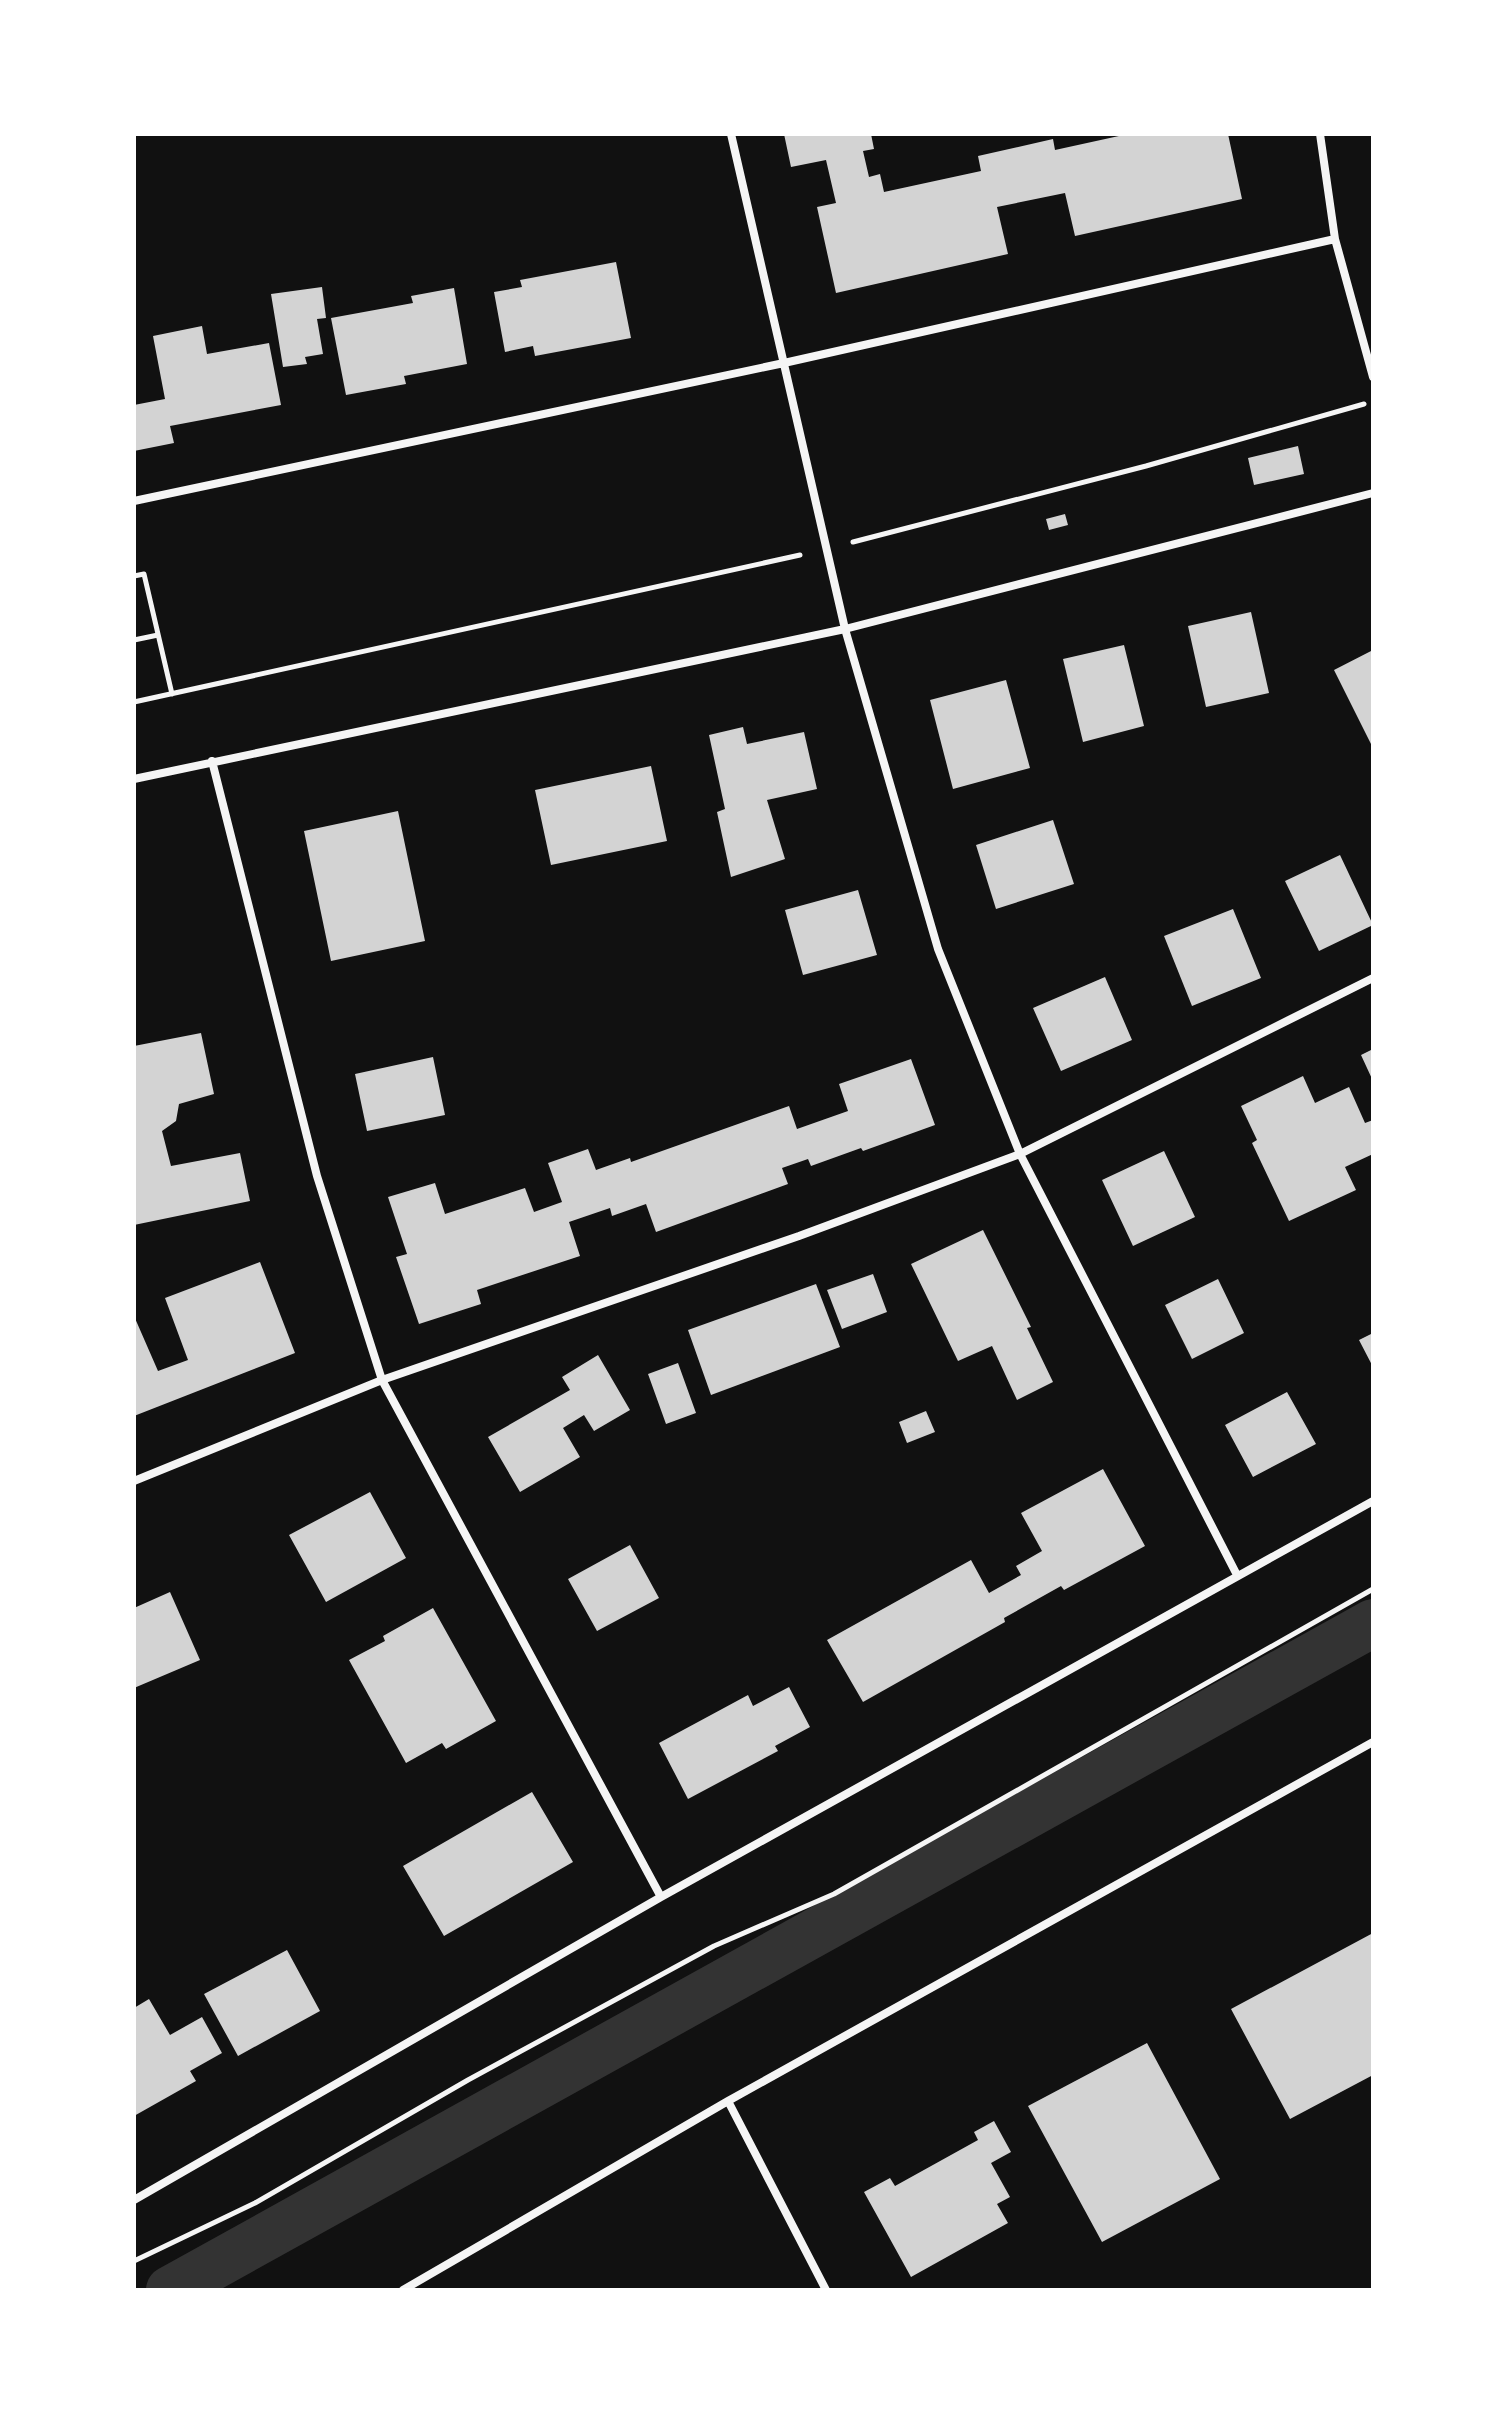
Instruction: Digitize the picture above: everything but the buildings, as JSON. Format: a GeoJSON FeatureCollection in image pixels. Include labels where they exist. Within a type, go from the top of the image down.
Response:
{"type":"FeatureCollection","features":[{"type":"Feature","properties":{"kind":"street"},"geometry":{"type":"LineString","coordinates":[[731,134],[845,629],[938,949],[1020,1154],[1237,1575]]}},
{"type":"Feature","properties":{"kind":"street"},"geometry":{"type":"LineString","coordinates":[[1320,134],[1335,239],[1373,377]]}},
{"type":"Feature","properties":{"kind":"street"},"geometry":{"type":"LineString","coordinates":[[134,501],[784,363],[1335,239]]}},
{"type":"Feature","properties":{"kind":"street"},"geometry":{"type":"LineString","coordinates":[[134,779],[845,629],[1373,493]]}},
{"type":"Feature","properties":{"kind":"street"},"geometry":{"type":"LineString","coordinates":[[212,761],[317,1176],[382,1380],[661,1897]]}},
{"type":"Feature","properties":{"kind":"street"},"geometry":{"type":"LineString","coordinates":[[134,1481],[382,1380],[799,1236],[1020,1154],[1373,978]]}},
{"type":"Feature","properties":{"kind":"street"},"geometry":{"type":"LineString","coordinates":[[134,2200],[661,1897],[1373,1501]]}},
{"type":"Feature","properties":{"kind":"street"},"geometry":{"type":"LineString","coordinates":[[403,2290],[728,2101],[1373,1742]]}},
{"type":"Feature","properties":{"kind":"street"},"geometry":{"type":"LineString","coordinates":[[728,2101],[826,2290]]}},
{"type":"Feature","properties":{"kind":"path"},"geometry":{"type":"LineString","coordinates":[[134,702],[825,549],[1146,466],[1373,402]]}},
{"type":"Feature","properties":{"kind":"path"},"geometry":{"type":"LineString","coordinates":[[134,576],[144,574],[172,694]]}},
{"type":"Feature","properties":{"kind":"path"},"geometry":{"type":"LineString","coordinates":[[134,640],[158,635]]}},
{"type":"Feature","properties":{"kind":"path"},"geometry":{"type":"LineString","coordinates":[[134,2261],[255,2203],[468,2080],[714,1946],[834,1894],[1373,1589]]}},
{"type":"Feature","properties":{"kind":"waterway"},"geometry":{"type":"LineString","coordinates":[[170,2290],[1373,1623]]}}]}
